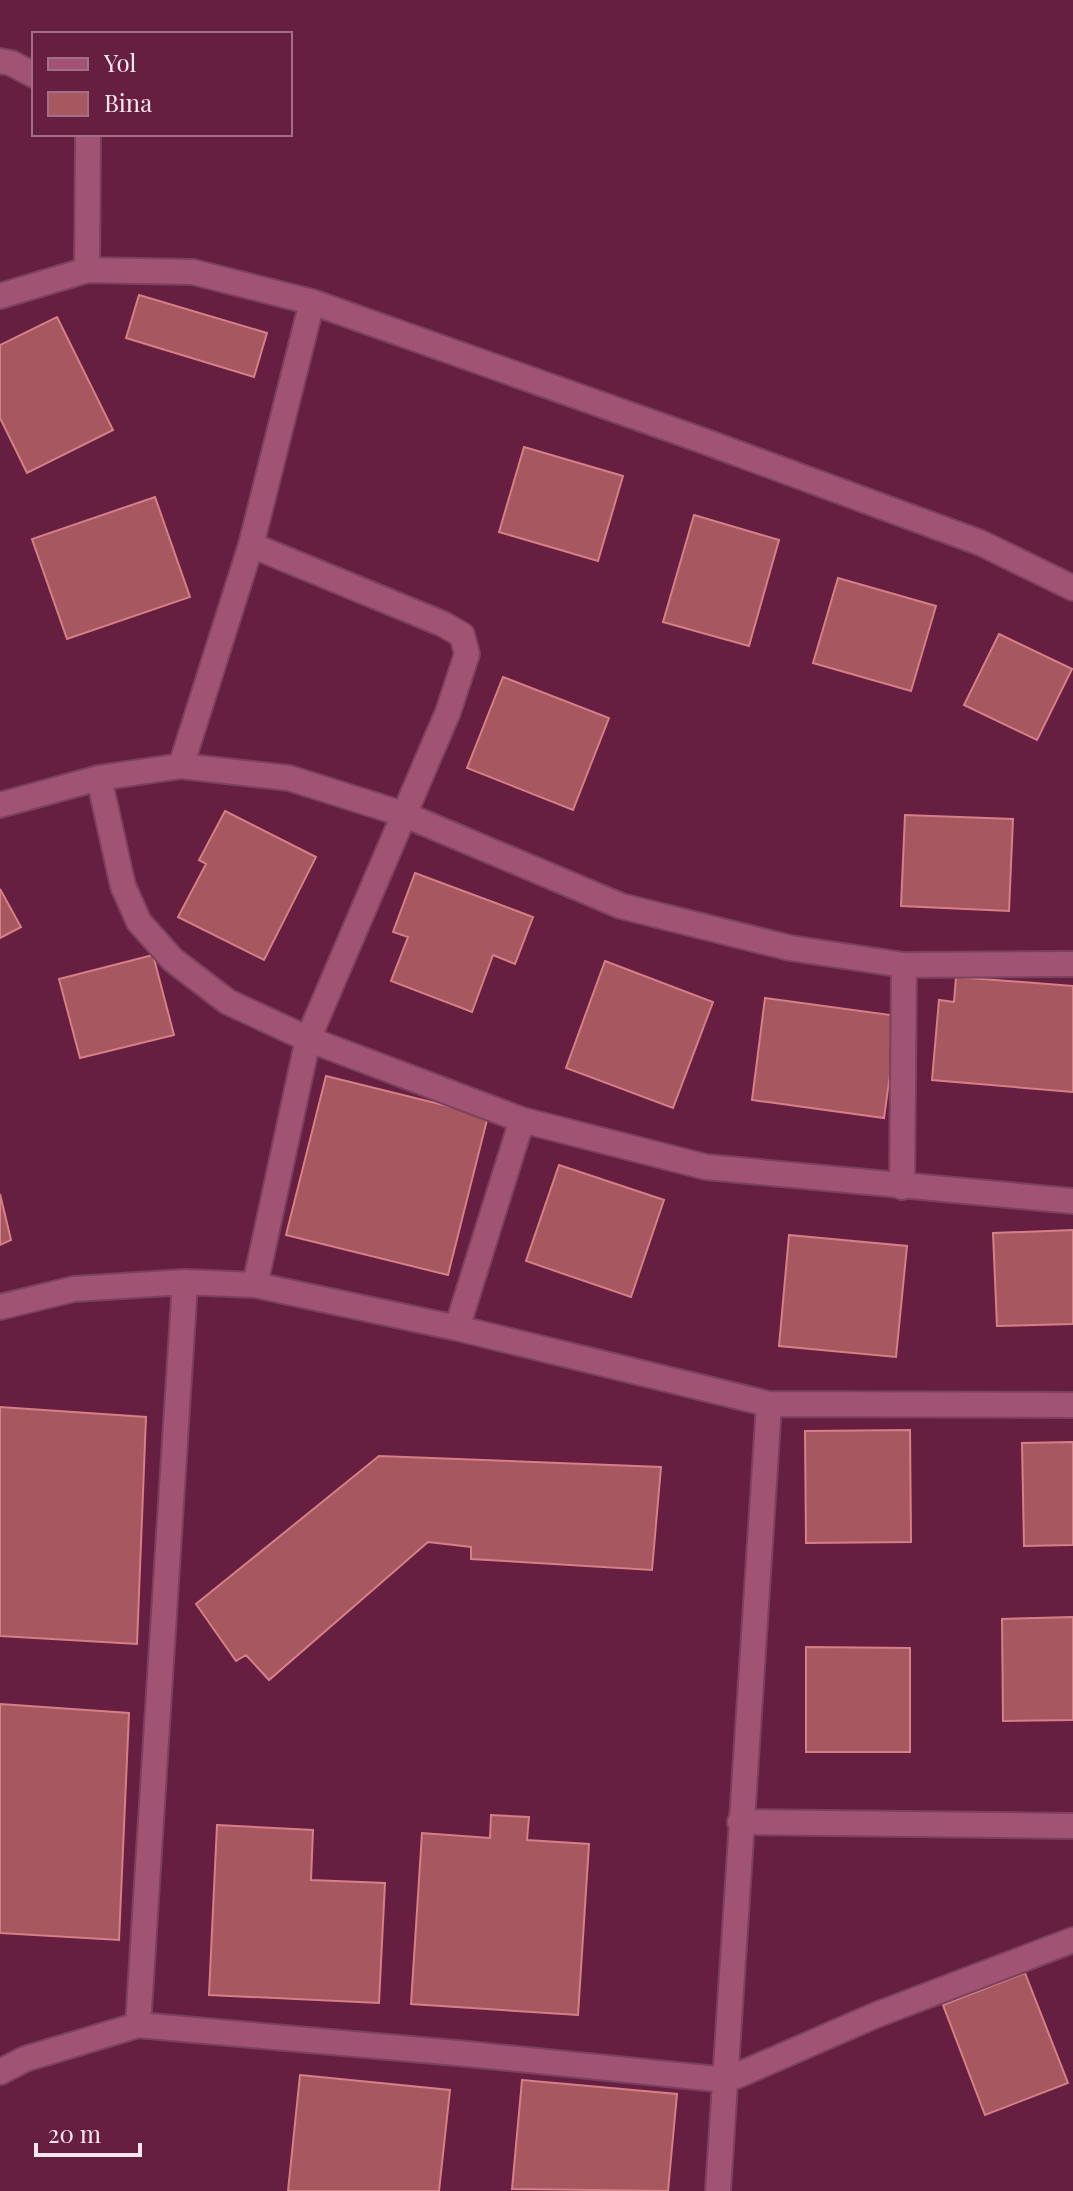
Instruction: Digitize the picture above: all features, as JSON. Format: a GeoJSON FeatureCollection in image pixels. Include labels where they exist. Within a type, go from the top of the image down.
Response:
{"type":"FeatureCollection","features":[{"type":"Feature","properties":{"kind":"street"},"geometry":{"type":"LineString","coordinates":[[0,61],[32,74]]}},
{"type":"Feature","properties":{"kind":"street"},"geometry":{"type":"LineString","coordinates":[[87,270],[88,136]]}},
{"type":"Feature","properties":{"kind":"street"},"geometry":{"type":"LineString","coordinates":[[0,296],[87,270],[193,272],[312,302],[981,543],[1073,588]]}},
{"type":"Feature","properties":{"kind":"street"},"geometry":{"type":"LineString","coordinates":[[181,766],[251,545],[312,302]]}},
{"type":"Feature","properties":{"kind":"street"},"geometry":{"type":"LineString","coordinates":[[251,545],[443,624],[462,635],[467,654],[448,712],[308,1039],[255,1285]]}},
{"type":"Feature","properties":{"kind":"street"},"geometry":{"type":"LineString","coordinates":[[0,805],[99,778],[181,766],[289,778],[403,814],[621,906],[790,948],[904,965],[1073,964]]}},
{"type":"Feature","properties":{"kind":"street"},"geometry":{"type":"LineString","coordinates":[[99,778],[123,886],[139,922],[173,960],[228,1002],[308,1039],[522,1120],[706,1167],[1073,1201]]}},
{"type":"Feature","properties":{"kind":"street"},"geometry":{"type":"LineString","coordinates":[[902,1187],[904,965]]}},
{"type":"Feature","properties":{"kind":"street"},"geometry":{"type":"LineString","coordinates":[[457,1328],[522,1120]]}},
{"type":"Feature","properties":{"kind":"street"},"geometry":{"type":"LineString","coordinates":[[138,2025],[185,1282]]}},
{"type":"Feature","properties":{"kind":"street"},"geometry":{"type":"LineString","coordinates":[[0,1307],[74,1289],[185,1282],[255,1285],[457,1328],[769,1404],[1073,1405]]}},
{"type":"Feature","properties":{"kind":"street"},"geometry":{"type":"LineString","coordinates":[[718,2191],[769,1404]]}},
{"type":"Feature","properties":{"kind":"street"},"geometry":{"type":"LineString","coordinates":[[740,1822],[1073,1826]]}},
{"type":"Feature","properties":{"kind":"street"},"geometry":{"type":"LineString","coordinates":[[0,2072],[25,2059],[138,2025],[727,2080],[876,2015],[1073,1940]]}},
{"type":"Feature","properties":{"kind":"building"},"geometry":{"type":"Polygon","coordinates":[[[139,295],[267,333],[254,377],[126,338],[139,295]]]}},
{"type":"Feature","properties":{"kind":"building"},"geometry":{"type":"Polygon","coordinates":[[[57,317],[113,430],[27,473],[0,418],[0,345],[57,317]]]}},
{"type":"Feature","properties":{"kind":"building"},"geometry":{"type":"Polygon","coordinates":[[[524,447],[623,476],[598,561],[499,532],[524,447]]]}},
{"type":"Feature","properties":{"kind":"building"},"geometry":{"type":"Polygon","coordinates":[[[155,497],[190,597],[67,639],[32,539],[155,497]]]}},
{"type":"Feature","properties":{"kind":"building"},"geometry":{"type":"Polygon","coordinates":[[[694,515],[779,540],[749,646],[663,622],[694,515]]]}},
{"type":"Feature","properties":{"kind":"building"},"geometry":{"type":"Polygon","coordinates":[[[838,578],[936,606],[911,691],[813,663],[838,578]]]}},
{"type":"Feature","properties":{"kind":"building"},"geometry":{"type":"Polygon","coordinates":[[[999,634],[1072,669],[1037,740],[964,705],[999,634]]]}},
{"type":"Feature","properties":{"kind":"building"},"geometry":{"type":"Polygon","coordinates":[[[503,677],[609,718],[573,810],[467,768],[503,677]]]}},
{"type":"Feature","properties":{"kind":"building"},"geometry":{"type":"Polygon","coordinates":[[[225,811],[316,857],[264,960],[178,917],[206,864],[199,860],[225,811]]]}},
{"type":"Feature","properties":{"kind":"building"},"geometry":{"type":"Polygon","coordinates":[[[905,815],[1013,819],[1009,911],[901,906],[905,815]]]}},
{"type":"Feature","properties":{"kind":"building"},"geometry":{"type":"Polygon","coordinates":[[[415,873],[533,917],[515,964],[493,955],[472,1012],[391,981],[408,937],[393,932],[415,873]]]}},
{"type":"Feature","properties":{"kind":"building"},"geometry":{"type":"Polygon","coordinates":[[[0,889],[21,927],[0,938],[0,889]]]}},
{"type":"Feature","properties":{"kind":"building"},"geometry":{"type":"Polygon","coordinates":[[[153,955],[174,1035],[80,1058],[59,979],[153,955]]]}},
{"type":"Feature","properties":{"kind":"building"},"geometry":{"type":"Polygon","coordinates":[[[605,961],[713,1002],[673,1108],[566,1068],[605,961]]]}},
{"type":"Feature","properties":{"kind":"building"},"geometry":{"type":"Polygon","coordinates":[[[956,977],[1073,986],[1073,1092],[932,1080],[939,1000],[954,1002],[956,977]]]}},
{"type":"Feature","properties":{"kind":"building"},"geometry":{"type":"Polygon","coordinates":[[[765,998],[898,1016],[884,1118],[752,1100],[765,998]]]}},
{"type":"Feature","properties":{"kind":"building"},"geometry":{"type":"Polygon","coordinates":[[[326,1076],[488,1116],[448,1275],[286,1235],[326,1076]]]}},
{"type":"Feature","properties":{"kind":"building"},"geometry":{"type":"Polygon","coordinates":[[[559,1165],[664,1200],[631,1297],[526,1261],[559,1165]]]}},
{"type":"Feature","properties":{"kind":"building"},"geometry":{"type":"Polygon","coordinates":[[[0,1194],[11,1240],[0,1245],[0,1194]]]}},
{"type":"Feature","properties":{"kind":"building"},"geometry":{"type":"Polygon","coordinates":[[[1073,1230],[1073,1324],[997,1326],[993,1233],[1073,1230]]]}},
{"type":"Feature","properties":{"kind":"building"},"geometry":{"type":"Polygon","coordinates":[[[789,1235],[907,1246],[896,1357],[779,1346],[789,1235]]]}},
{"type":"Feature","properties":{"kind":"building"},"geometry":{"type":"Polygon","coordinates":[[[0,1407],[146,1417],[137,1644],[0,1636],[0,1407]]]}},
{"type":"Feature","properties":{"kind":"building"},"geometry":{"type":"Polygon","coordinates":[[[910,1430],[911,1542],[806,1543],[805,1431],[910,1430]]]}},
{"type":"Feature","properties":{"kind":"building"},"geometry":{"type":"Polygon","coordinates":[[[1073,1442],[1073,1545],[1024,1546],[1022,1443],[1073,1442]]]}},
{"type":"Feature","properties":{"kind":"building"},"geometry":{"type":"Polygon","coordinates":[[[379,1456],[661,1467],[652,1570],[471,1559],[471,1547],[428,1542],[269,1680],[246,1655],[236,1661],[196,1604],[379,1456]]]}},
{"type":"Feature","properties":{"kind":"building"},"geometry":{"type":"Polygon","coordinates":[[[1073,1617],[1073,1720],[1003,1721],[1002,1619],[1073,1617]]]}},
{"type":"Feature","properties":{"kind":"building"},"geometry":{"type":"Polygon","coordinates":[[[806,1647],[910,1648],[910,1752],[806,1752],[806,1647]]]}},
{"type":"Feature","properties":{"kind":"building"},"geometry":{"type":"Polygon","coordinates":[[[0,1704],[129,1713],[119,1940],[0,1933],[0,1704]]]}},
{"type":"Feature","properties":{"kind":"building"},"geometry":{"type":"Polygon","coordinates":[[[491,1815],[529,1817],[527,1840],[589,1844],[578,2015],[411,2004],[422,1833],[490,1838],[491,1815]]]}},
{"type":"Feature","properties":{"kind":"building"},"geometry":{"type":"Polygon","coordinates":[[[217,1825],[313,1830],[311,1880],[385,1883],[379,2003],[209,1995],[217,1825]]]}},
{"type":"Feature","properties":{"kind":"building"},"geometry":{"type":"Polygon","coordinates":[[[1025,1973],[1068,2083],[985,2115],[943,2005],[1025,1973]]]}},
{"type":"Feature","properties":{"kind":"building"},"geometry":{"type":"Polygon","coordinates":[[[300,2075],[450,2090],[439,2191],[288,2191],[300,2075]]]}},
{"type":"Feature","properties":{"kind":"building"},"geometry":{"type":"Polygon","coordinates":[[[522,2080],[677,2094],[668,2191],[512,2189],[522,2080]]]}}]}
